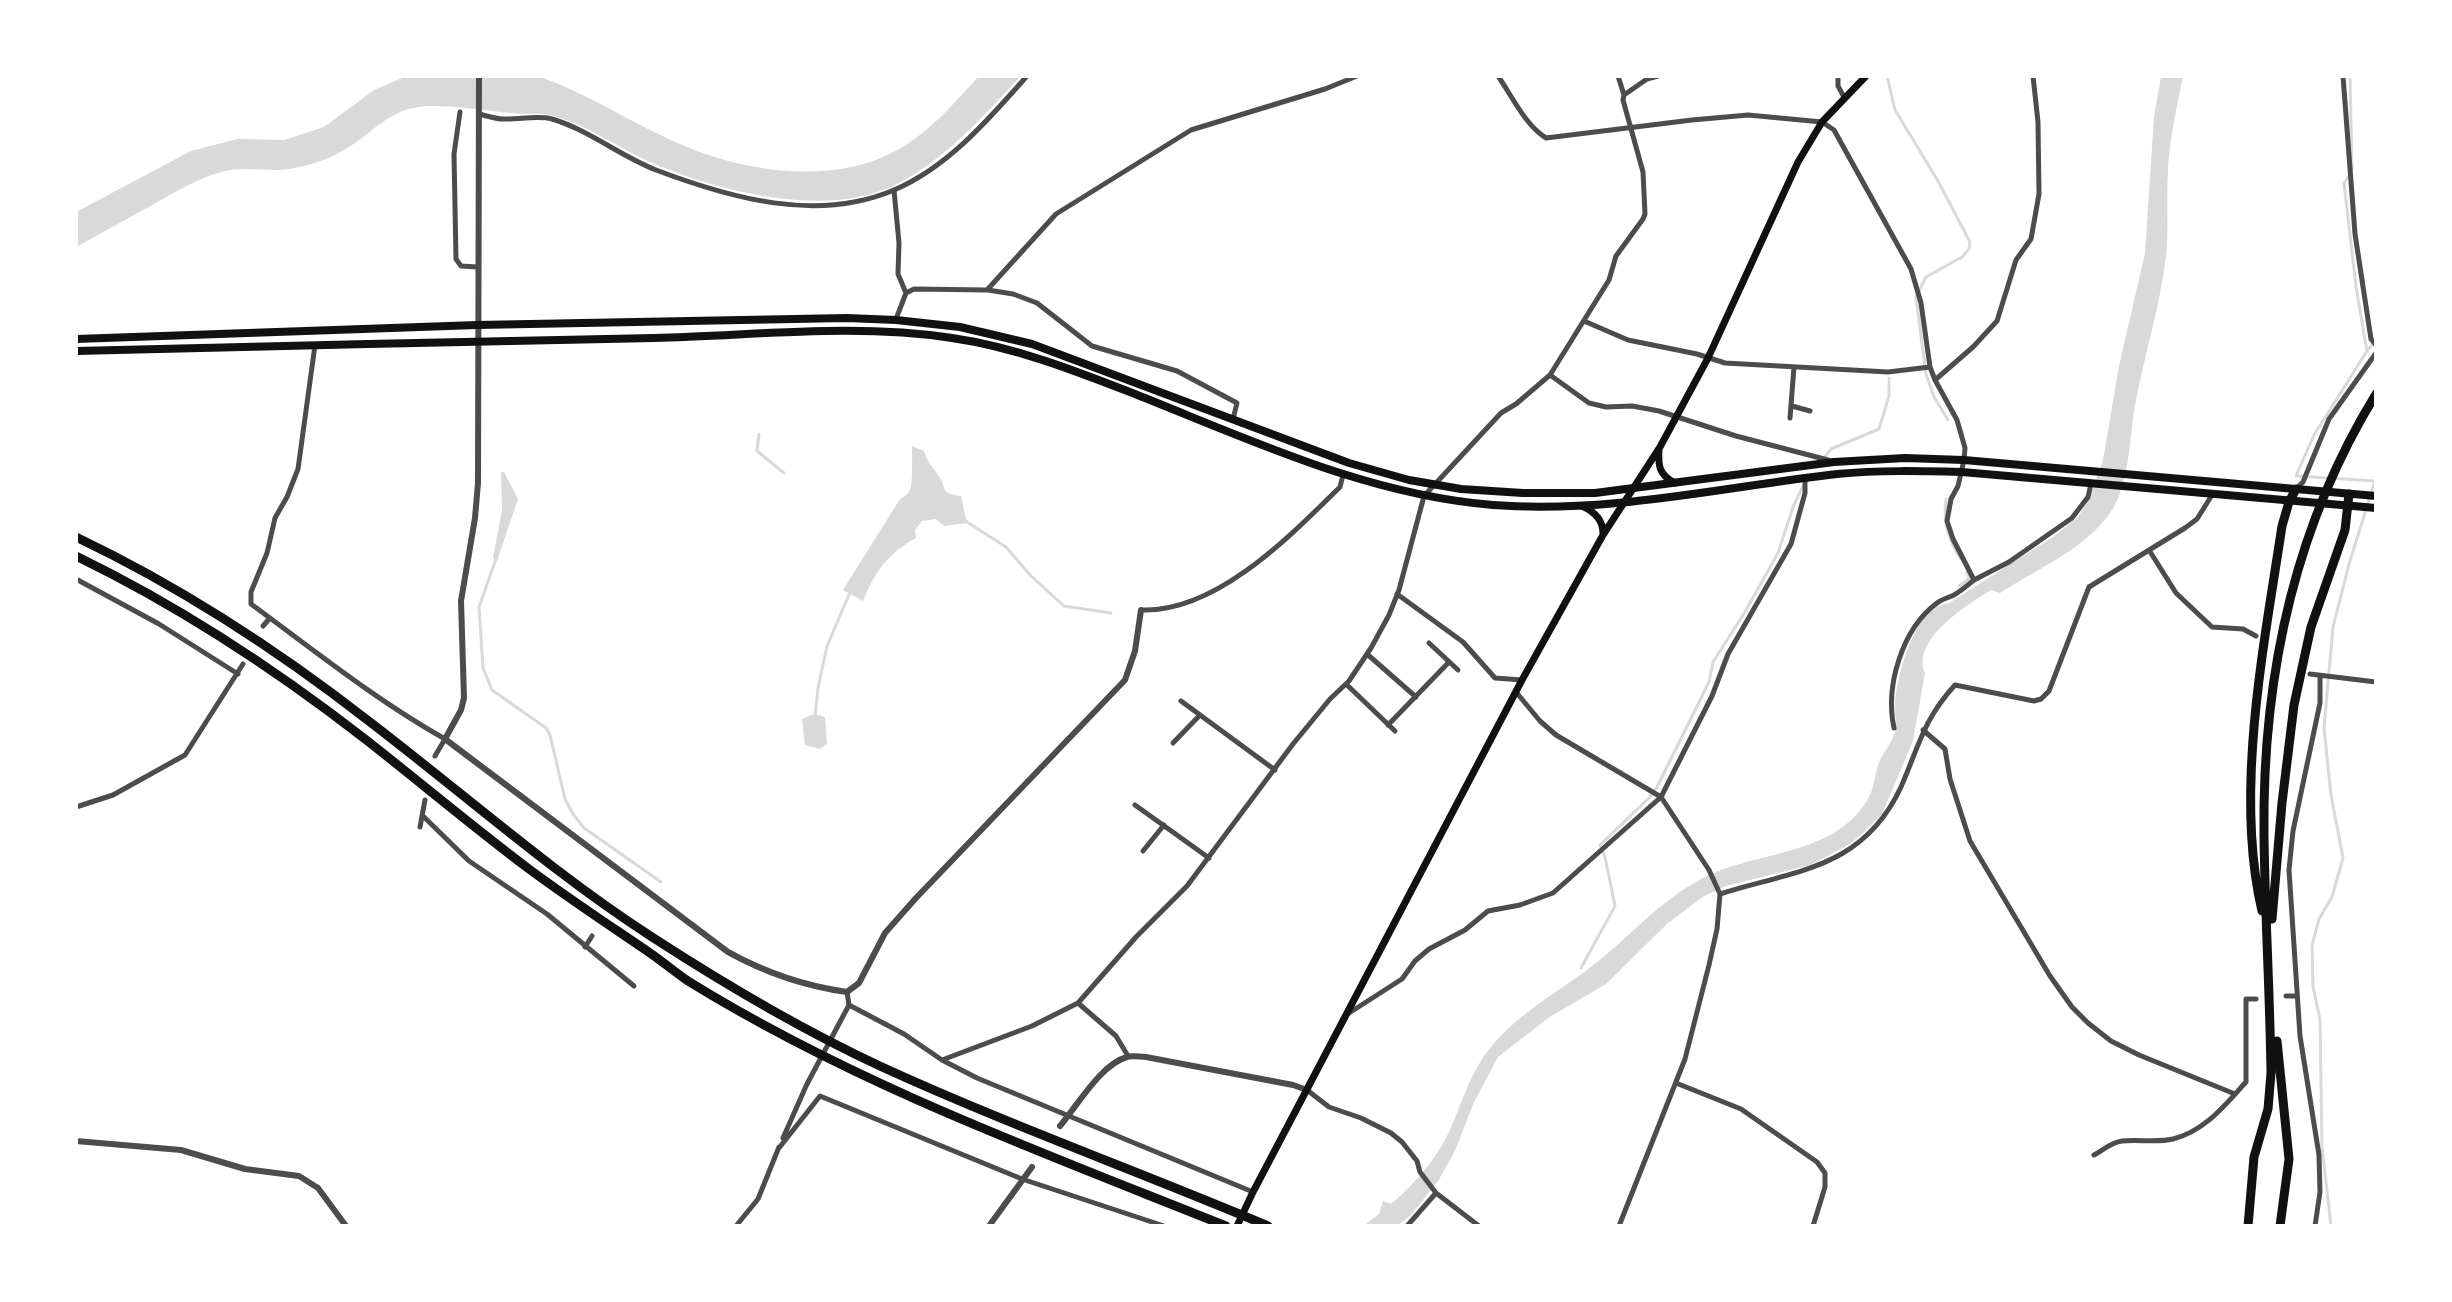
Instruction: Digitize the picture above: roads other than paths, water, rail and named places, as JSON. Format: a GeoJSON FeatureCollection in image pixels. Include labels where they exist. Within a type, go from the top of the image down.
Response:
{"type":"FeatureCollection","features":[{"type":"Feature","properties":{"kind":"highway"},"geometry":{"type":"LineString","coordinates":[[2248,1226],[2254,1157],[2268,1109],[2271,1073],[2264,834],[2267,744],[2280,639],[2301,558],[2335,476],[2376,394]]}},
{"type":"Feature","properties":{"kind":"highway"},"geometry":{"type":"LineString","coordinates":[[2335,476],[2376,405]]}},
{"type":"Feature","properties":{"kind":"highway"},"geometry":{"type":"LineString","coordinates":[[2267,934],[2258,895],[2254,853],[2254,730],[2282,526],[2296,489]]}},
{"type":"Feature","properties":{"kind":"highway"},"geometry":{"type":"LineString","coordinates":[[2272,919],[2294,705],[2311,627],[2345,530],[2349,494]]}},
{"type":"Feature","properties":{"kind":"highway"},"geometry":{"type":"LineString","coordinates":[[2280,1226],[2289,1159],[2278,1072],[2270,788],[2278,691],[2295,600],[2318,515]]}},
{"type":"Feature","properties":{"kind":"highway"},"geometry":{"type":"LineString","coordinates":[[76,537],[225,619],[369,721],[559,871],[649,935],[788,1020],[881,1066],[1000,1118],[1268,1226]]}},
{"type":"Feature","properties":{"kind":"highway"},"geometry":{"type":"LineString","coordinates":[[76,556],[221,636],[363,738],[529,869],[613,930],[733,1007],[793,1041],[882,1084],[998,1135],[1226,1226]]}},
{"type":"Feature","properties":{"kind":"main road"},"geometry":{"type":"LineString","coordinates":[[1237,1226],[1515,692],[1603,535],[1660,447],[1708,358],[1798,162],[1822,122],[1866,76]]}},
{"type":"Feature","properties":{"kind":"main road"},"geometry":{"type":"LineString","coordinates":[[76,339],[477,325],[847,318],[896,320],[960,327],[1032,344],[1349,463],[1432,485],[1493,492],[1595,493],[1834,462],[1905,458],[1964,460],[2376,496]]}},
{"type":"Feature","properties":{"kind":"main road"},"geometry":{"type":"LineString","coordinates":[[76,351],[846,330],[897,332],[954,338],[1033,357],[1344,474],[1424,496],[1520,507],[1582,506],[1869,472],[1962,472],[2376,508]]}},
{"type":"Feature","properties":{"kind":"main road"},"geometry":{"type":"LineString","coordinates":[[1660,447],[1659,468],[1662,475],[1675,483]]}},
{"type":"Feature","properties":{"kind":"main road"},"geometry":{"type":"LineString","coordinates":[[1582,506],[1598,518],[1603,526],[1603,535]]}},
{"type":"Feature","properties":{"kind":"street"},"geometry":{"type":"LineString","coordinates":[[435,756],[461,710],[464,698],[461,621],[478,483],[479,76]]}},
{"type":"Feature","properties":{"kind":"street"},"geometry":{"type":"LineString","coordinates":[[480,111],[503,119],[547,118],[570,125],[653,168],[709,188],[788,205],[820,206],[894,190],[917,178],[964,143],[1027,76]]}},
{"type":"Feature","properties":{"kind":"street"},"geometry":{"type":"LineString","coordinates":[[987,290],[1056,214],[1191,130],[1325,89],[1357,76]]}},
{"type":"Feature","properties":{"kind":"street"},"geometry":{"type":"LineString","coordinates":[[1498,76],[1526,117],[1546,138],[1748,115],[1822,122],[1834,130],[1911,269],[1921,303],[1930,367],[1957,420],[1965,448],[1962,472],[1951,499],[1947,521],[1974,580]]}},
{"type":"Feature","properties":{"kind":"street"},"geometry":{"type":"LineString","coordinates":[[942,1060],[1032,1026],[1078,1003],[1136,937],[1187,886],[1293,744],[1346,684],[1367,654],[1397,594],[1424,496],[1501,413],[1550,375],[1609,280],[1616,256],[1645,214],[1643,172],[1618,76]]}},
{"type":"Feature","properties":{"kind":"street"},"geometry":{"type":"LineString","coordinates":[[1624,95],[1647,79],[1658,76]]}},
{"type":"Feature","properties":{"kind":"street"},"geometry":{"type":"LineString","coordinates":[[1838,76],[1838,86],[1844,97]]}},
{"type":"Feature","properties":{"kind":"street"},"geometry":{"type":"LineString","coordinates":[[1935,380],[1997,321],[2016,260],[2031,239],[2039,194],[2038,122],[2033,76]]}},
{"type":"Feature","properties":{"kind":"street"},"geometry":{"type":"LineString","coordinates":[[2343,76],[2355,234],[2371,339],[2376,345]]}},
{"type":"Feature","properties":{"kind":"street"},"geometry":{"type":"LineString","coordinates":[[460,112],[454,154],[456,259],[461,266],[478,267]]}},
{"type":"Feature","properties":{"kind":"street"},"geometry":{"type":"LineString","coordinates":[[894,190],[899,243],[898,274],[906,293],[896,320]]}},
{"type":"Feature","properties":{"kind":"street"},"geometry":{"type":"LineString","coordinates":[[906,293],[922,288],[987,290],[1013,294],[1037,303],[1092,346],[1177,371],[1237,403],[1233,419]]}},
{"type":"Feature","properties":{"kind":"street"},"geometry":{"type":"LineString","coordinates":[[1584,321],[1628,340],[1725,363],[1888,372],[1930,367]]}},
{"type":"Feature","properties":{"kind":"street"},"geometry":{"type":"LineString","coordinates":[[315,345],[298,469],[275,518],[267,553],[250,598],[251,604],[333,666],[411,720],[445,739],[728,952],[786,979],[847,992],[859,983],[885,933],[916,898],[1125,680],[1135,651],[1141,610],[1159,611],[1198,598],[1261,561],[1340,487],[1344,474]]}},
{"type":"Feature","properties":{"kind":"street"},"geometry":{"type":"LineString","coordinates":[[2296,489],[2303,482],[2329,419],[2376,353]]}},
{"type":"Feature","properties":{"kind":"street"},"geometry":{"type":"LineString","coordinates":[[1790,418],[1794,367]]}},
{"type":"Feature","properties":{"kind":"street"},"geometry":{"type":"LineString","coordinates":[[1550,375],[1589,403],[1659,411],[1834,462]]}},
{"type":"Feature","properties":{"kind":"street"},"geometry":{"type":"LineString","coordinates":[[1792,406],[1810,411]]}},
{"type":"Feature","properties":{"kind":"street"},"geometry":{"type":"LineString","coordinates":[[1347,1014],[1402,979],[1429,949],[1465,930],[1488,911],[1520,905],[1553,893],[1661,797],[1712,696],[1728,654],[1791,544],[1805,493],[1805,479]]}},
{"type":"Feature","properties":{"kind":"street"},"geometry":{"type":"LineString","coordinates":[[1894,728],[1891,716],[1894,685],[1902,652],[1923,615],[1940,600],[1956,594],[1974,580],[2009,562],[2072,518],[2088,497],[2093,484]]}},
{"type":"Feature","properties":{"kind":"street"},"geometry":{"type":"LineString","coordinates":[[1720,894],[1793,874],[1850,849],[1886,815],[1923,730],[1955,685],[2034,701],[2041,699],[2049,691],[2089,587],[2197,519],[2212,494]]}},
{"type":"Feature","properties":{"kind":"street"},"geometry":{"type":"LineString","coordinates":[[2149,550],[2176,593],[2212,627],[2243,629],[2256,636]]}},
{"type":"Feature","properties":{"kind":"street"},"geometry":{"type":"LineString","coordinates":[[76,579],[159,624],[238,674]]}},
{"type":"Feature","properties":{"kind":"street"},"geometry":{"type":"LineString","coordinates":[[1397,594],[1463,642],[1495,678],[1522,680]]}},
{"type":"Feature","properties":{"kind":"street"},"geometry":{"type":"LineString","coordinates":[[263,626],[270,618]]}},
{"type":"Feature","properties":{"kind":"street"},"geometry":{"type":"LineString","coordinates":[[1429,643],[1458,670]]}},
{"type":"Feature","properties":{"kind":"street"},"geometry":{"type":"LineString","coordinates":[[1367,654],[1416,697]]}},
{"type":"Feature","properties":{"kind":"street"},"geometry":{"type":"LineString","coordinates":[[1388,725],[1449,662]]}},
{"type":"Feature","properties":{"kind":"street"},"geometry":{"type":"LineString","coordinates":[[76,807],[113,795],[185,755],[243,664]]}},
{"type":"Feature","properties":{"kind":"street"},"geometry":{"type":"LineString","coordinates":[[2310,674],[2376,682]]}},
{"type":"Feature","properties":{"kind":"street"},"geometry":{"type":"LineString","coordinates":[[2315,1226],[2320,1192],[2319,1155],[2304,1064],[2289,870],[2293,831],[2320,703],[2320,676]]}},
{"type":"Feature","properties":{"kind":"street"},"geometry":{"type":"LineString","coordinates":[[1346,684],[1395,731]]}},
{"type":"Feature","properties":{"kind":"street"},"geometry":{"type":"LineString","coordinates":[[1515,692],[1556,735],[1661,797],[1709,870],[1720,894],[1717,929],[1702,996],[1676,1083],[1619,1226]]}},
{"type":"Feature","properties":{"kind":"street"},"geometry":{"type":"LineString","coordinates":[[1181,701],[1275,770]]}},
{"type":"Feature","properties":{"kind":"street"},"geometry":{"type":"LineString","coordinates":[[1173,743],[1200,715]]}},
{"type":"Feature","properties":{"kind":"street"},"geometry":{"type":"LineString","coordinates":[[1923,730],[1945,749],[1950,779],[1970,841],[2050,976],[2072,1007],[2111,1041],[2235,1094]]}},
{"type":"Feature","properties":{"kind":"street"},"geometry":{"type":"LineString","coordinates":[[420,827],[425,800]]}},
{"type":"Feature","properties":{"kind":"street"},"geometry":{"type":"LineString","coordinates":[[1135,805],[1209,858]]}},
{"type":"Feature","properties":{"kind":"street"},"geometry":{"type":"LineString","coordinates":[[423,816],[469,861],[547,914],[634,986]]}},
{"type":"Feature","properties":{"kind":"street"},"geometry":{"type":"LineString","coordinates":[[1143,851],[1164,825]]}},
{"type":"Feature","properties":{"kind":"street"},"geometry":{"type":"LineString","coordinates":[[585,947],[592,936]]}},
{"type":"Feature","properties":{"kind":"street"},"geometry":{"type":"LineString","coordinates":[[736,1226],[758,1199],[807,1084],[849,1005],[847,992]]}},
{"type":"Feature","properties":{"kind":"street"},"geometry":{"type":"LineString","coordinates":[[2286,996],[2297,996]]}},
{"type":"Feature","properties":{"kind":"street"},"geometry":{"type":"LineString","coordinates":[[2094,1155],[2123,1141],[2174,1139],[2207,1122],[2246,1082],[2246,999],[2256,999]]}},
{"type":"Feature","properties":{"kind":"street"},"geometry":{"type":"LineString","coordinates":[[1078,1003],[1116,1036],[1128,1056]]}},
{"type":"Feature","properties":{"kind":"street"},"geometry":{"type":"LineString","coordinates":[[849,1005],[977,1078],[1253,1192]]}},
{"type":"Feature","properties":{"kind":"street"},"geometry":{"type":"LineString","coordinates":[[1060,1126],[1101,1075],[1128,1056],[1293,1085],[1307,1090],[1329,1107],[1391,1133],[1417,1161],[1420,1172],[1435,1192],[1479,1226]]}},
{"type":"Feature","properties":{"kind":"street"},"geometry":{"type":"LineString","coordinates":[[1676,1083],[1741,1109],[1817,1162],[1825,1173],[1825,1187],[1813,1226]]}},
{"type":"Feature","properties":{"kind":"street"},"geometry":{"type":"LineString","coordinates":[[779,1148],[820,1096],[1022,1179],[1164,1226]]}},
{"type":"Feature","properties":{"kind":"street"},"geometry":{"type":"LineString","coordinates":[[76,1141],[181,1150],[245,1169],[299,1176],[318,1188],[346,1226]]}},
{"type":"Feature","properties":{"kind":"street"},"geometry":{"type":"LineString","coordinates":[[989,1226],[1032,1167]]}},
{"type":"Feature","properties":{"kind":"street"},"geometry":{"type":"LineString","coordinates":[[1407,1226],[1435,1192]]}},
{"type":"Feature","properties":{"kind":"waterway"},"geometry":{"type":"LineString","coordinates":[[1887,76],[1895,110],[1970,242],[1969,249],[1962,257],[1926,277],[1916,297],[1926,374],[1934,397],[1948,420]]}},
{"type":"Feature","properties":{"kind":"waterway"},"geometry":{"type":"LineString","coordinates":[[2350,76],[2352,169]]}},
{"type":"Feature","properties":{"kind":"waterway"},"geometry":{"type":"LineString","coordinates":[[2349,176],[2344,183],[2367,351],[2314,435],[2296,476],[2375,481]]}},
{"type":"Feature","properties":{"kind":"waterway"},"geometry":{"type":"LineString","coordinates":[[2367,351],[2376,340]]}},
{"type":"Feature","properties":{"kind":"waterway"},"geometry":{"type":"LineString","coordinates":[[1824,458],[1831,449],[1879,429],[1889,396],[1889,378]]}},
{"type":"Feature","properties":{"kind":"waterway"},"geometry":{"type":"LineString","coordinates":[[759,434],[757,451],[784,473]]}},
{"type":"Feature","properties":{"kind":"waterway"},"geometry":{"type":"LineString","coordinates":[[2331,1226],[2322,1147],[2320,1019],[2313,987],[2312,945],[2319,919],[2332,897],[2343,858],[2331,795],[2324,728],[2333,627],[2375,481]]}},
{"type":"Feature","properties":{"kind":"waterway"},"geometry":{"type":"LineString","coordinates":[[1581,968],[1615,906],[1600,845],[1657,787],[1709,682],[1713,662],[1778,553],[1803,486]]}},
{"type":"Feature","properties":{"kind":"waterway"},"geometry":{"type":"LineString","coordinates":[[1946,499],[1947,530],[1960,558]]}},
{"type":"Feature","properties":{"kind":"waterway"},"geometry":{"type":"LineString","coordinates":[[964,520],[1006,547],[1031,576],[1064,606],[1111,613]]}},
{"type":"Feature","properties":{"kind":"waterway"},"geometry":{"type":"LineString","coordinates":[[497,556],[479,607],[483,668],[492,690],[546,728],[565,799],[584,828],[661,882]]}},
{"type":"Feature","properties":{"kind":"waterway"},"geometry":{"type":"LineString","coordinates":[[1959,586],[1969,579],[1967,572]]}},
{"type":"Feature","properties":{"kind":"waterway"},"geometry":{"type":"LineString","coordinates":[[815,717],[827,646],[851,590]]}}]}
